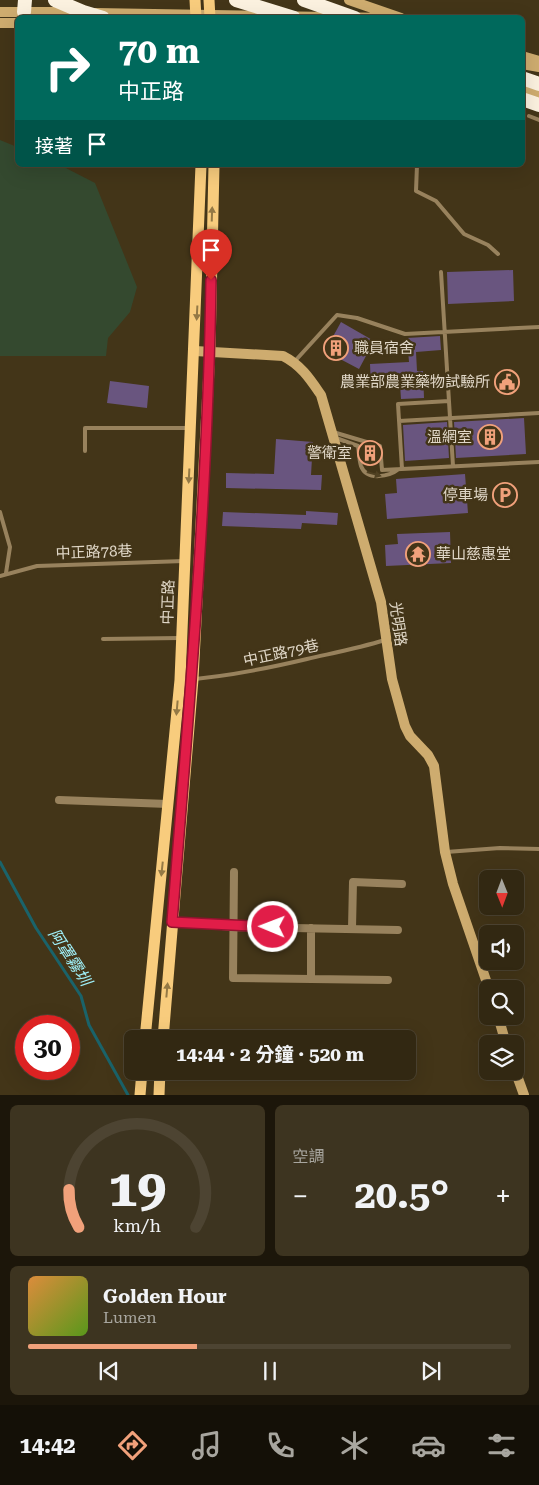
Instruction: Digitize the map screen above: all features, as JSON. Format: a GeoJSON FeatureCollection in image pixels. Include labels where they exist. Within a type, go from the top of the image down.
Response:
{"type":"FeatureCollection","features":[{"type":"Feature","properties":{"kind":"highway"},"geometry":{"type":"LineString","coordinates":[[236,0],[284,15]]}},
{"type":"Feature","properties":{"kind":"highway"},"geometry":{"type":"LineString","coordinates":[[304,0],[346,15]]}},
{"type":"Feature","properties":{"kind":"highway"},"geometry":{"type":"LineString","coordinates":[[59,10],[83,12],[93,15]]}},
{"type":"Feature","properties":{"kind":"highway"},"geometry":{"type":"LineString","coordinates":[[525,79],[539,84]]}},
{"type":"Feature","properties":{"kind":"highway"},"geometry":{"type":"LineString","coordinates":[[525,100],[539,105]]}},
{"type":"Feature","properties":{"kind":"main road"},"geometry":{"type":"LineString","coordinates":[[195,0],[196,15]]}},
{"type":"Feature","properties":{"kind":"main road"},"geometry":{"type":"LineString","coordinates":[[209,0],[210,15]]}},
{"type":"Feature","properties":{"kind":"main road","name":"中正路"},"geometry":{"type":"LineString","coordinates":[[146,1030],[180,680],[195,351],[201,167]]}},
{"type":"Feature","properties":{"kind":"main road","name":"中正路"},"geometry":{"type":"LineString","coordinates":[[164,1030],[193,680],[210,350],[214,167]]}},
{"type":"Feature","properties":{"kind":"main road"},"geometry":{"type":"LineString","coordinates":[[156,922],[172,922]]}},
{"type":"Feature","properties":{"kind":"main road"},"geometry":{"type":"LineString","coordinates":[[140,1090],[159,1090]]}},
{"type":"Feature","properties":{"kind":"street"},"geometry":{"type":"LineString","coordinates":[[349,0],[392,15]]}},
{"type":"Feature","properties":{"kind":"street"},"geometry":{"type":"LineString","coordinates":[[0,12],[59,10]]}},
{"type":"Feature","properties":{"kind":"street"},"geometry":{"type":"LineString","coordinates":[[0,23],[22,11]]}},
{"type":"Feature","properties":{"kind":"street"},"geometry":{"type":"LineString","coordinates":[[83,12],[168,15]]}},
{"type":"Feature","properties":{"kind":"street"},"geometry":{"type":"LineString","coordinates":[[525,55],[539,61]]}},
{"type":"Feature","properties":{"kind":"street"},"geometry":{"type":"LineString","coordinates":[[525,65],[539,67]]}},
{"type":"Feature","properties":{"kind":"street"},"geometry":{"type":"LineString","coordinates":[[525,89],[539,94]]}},
{"type":"Feature","properties":{"kind":"street"},"geometry":{"type":"LineString","coordinates":[[195,351],[210,350],[283,356],[294,362]]}},
{"type":"Feature","properties":{"kind":"street","name":"光明路"},"geometry":{"type":"LineString","coordinates":[[294,362],[305,372],[321,395],[381,602],[392,679],[405,726],[410,736],[428,755],[434,766],[444,852],[486,980]]}},
{"type":"Feature","properties":{"kind":"street"},"geometry":{"type":"LineString","coordinates":[[59,800],[168,804]]}},
{"type":"Feature","properties":{"kind":"street"},"geometry":{"type":"LineString","coordinates":[[234,872],[232,978],[388,980]]}},
{"type":"Feature","properties":{"kind":"street"},"geometry":{"type":"LineString","coordinates":[[352,928],[353,882],[402,884]]}},
{"type":"Feature","properties":{"kind":"street"},"geometry":{"type":"LineString","coordinates":[[172,922],[234,927],[398,930]]}},
{"type":"Feature","properties":{"kind":"street"},"geometry":{"type":"LineString","coordinates":[[311,928],[311,979]]}},
{"type":"Feature","properties":{"kind":"street"},"geometry":{"type":"LineString","coordinates":[[519,1080],[524,1095]]}},
{"type":"Feature","properties":{"kind":"lane"},"geometry":{"type":"LineString","coordinates":[[525,54],[539,56]]}},
{"type":"Feature","properties":{"kind":"lane"},"geometry":{"type":"LineString","coordinates":[[529,116],[539,120]]}},
{"type":"Feature","properties":{"kind":"lane"},"geometry":{"type":"LineString","coordinates":[[417,167],[416,191],[436,201],[464,234],[488,245],[498,254]]}},
{"type":"Feature","properties":{"kind":"lane"},"geometry":{"type":"LineString","coordinates":[[441,272],[453,466]]}},
{"type":"Feature","properties":{"kind":"lane"},"geometry":{"type":"LineString","coordinates":[[294,362],[337,315],[357,318],[405,334],[539,327]]}},
{"type":"Feature","properties":{"kind":"lane"},"geometry":{"type":"LineString","coordinates":[[400,469],[398,404],[449,401]]}},
{"type":"Feature","properties":{"kind":"lane"},"geometry":{"type":"LineString","coordinates":[[399,421],[539,413]]}},
{"type":"Feature","properties":{"kind":"lane"},"geometry":{"type":"LineString","coordinates":[[85,451],[85,428],[191,428]]}},
{"type":"Feature","properties":{"kind":"lane"},"geometry":{"type":"LineString","coordinates":[[333,435],[358,446],[361,467],[367,473],[385,476],[391,475],[400,469]]}},
{"type":"Feature","properties":{"kind":"lane"},"geometry":{"type":"LineString","coordinates":[[333,435],[380,446],[382,470],[539,462]]}},
{"type":"Feature","properties":{"kind":"lane"},"geometry":{"type":"LineString","coordinates":[[0,512],[10,547],[6,573]]}},
{"type":"Feature","properties":{"kind":"lane","name":"中正路78巷"},"geometry":{"type":"LineString","coordinates":[[0,576],[37,566],[76,563],[184,561]]}},
{"type":"Feature","properties":{"kind":"lane"},"geometry":{"type":"LineString","coordinates":[[102,638],[182,638]]}},
{"type":"Feature","properties":{"kind":"lane","name":"中正路79巷"},"geometry":{"type":"LineString","coordinates":[[180,680],[232,675],[346,652],[385,640]]}},
{"type":"Feature","properties":{"kind":"lane"},"geometry":{"type":"LineString","coordinates":[[444,852],[500,848],[539,849]]}},
{"type":"Feature","properties":{"kind":"green space"},"geometry":{"type":"Polygon","coordinates":[[[0,140],[15,146],[15,167],[64,167],[95,183],[137,287],[130,312],[108,338],[106,356],[0,356],[0,140]]]}},
{"type":"Feature","properties":{"kind":"building"},"geometry":{"type":"Polygon","coordinates":[[[513,270],[514,301],[448,304],[447,272],[513,270]]]}},
{"type":"Feature","properties":{"kind":"building","name":"職員宿舍"},"geometry":{"type":"Polygon","coordinates":[[[341,322],[374,341],[359,369],[325,351],[341,322]]]}},
{"type":"Feature","properties":{"kind":"building"},"geometry":{"type":"Polygon","coordinates":[[[440,336],[441,350],[416,352],[417,371],[423,371],[424,398],[401,399],[400,384],[371,386],[370,364],[409,362],[407,338],[440,336]]]}},
{"type":"Feature","properties":{"kind":"building"},"geometry":{"type":"Polygon","coordinates":[[[110,381],[149,386],[147,408],[107,403],[110,381]]]}},
{"type":"Feature","properties":{"kind":"building","name":"溫網室"},"geometry":{"type":"Polygon","coordinates":[[[524,418],[526,454],[456,458],[454,422],[524,418]]]}},
{"type":"Feature","properties":{"kind":"building","name":"溫網室"},"geometry":{"type":"Polygon","coordinates":[[[447,422],[449,458],[405,461],[403,425],[447,422]]]}},
{"type":"Feature","properties":{"kind":"building"},"geometry":{"type":"Polygon","coordinates":[[[276,439],[313,442],[311,475],[322,475],[321,490],[226,488],[226,473],[274,474],[276,439]]]}},
{"type":"Feature","properties":{"kind":"building"},"geometry":{"type":"Polygon","coordinates":[[[465,474],[468,513],[387,519],[385,494],[397,493],[396,479],[465,474]]]}},
{"type":"Feature","properties":{"kind":"building"},"geometry":{"type":"Polygon","coordinates":[[[306,511],[338,513],[337,525],[302,523],[301,529],[222,526],[223,512],[306,515],[306,511]]]}},
{"type":"Feature","properties":{"kind":"building","name":"華山慈惠堂"},"geometry":{"type":"Polygon","coordinates":[[[450,532],[451,563],[386,566],[385,545],[398,544],[397,534],[450,532]]]}},
{"type":"Feature","properties":{"kind":"waterway","name":"阿罩霧圳"},"geometry":{"type":"LineString","coordinates":[[0,862],[36,928],[81,996],[89,1025],[128,1095]]}},
{"type":"Feature","properties":{"kind":"place","name":"職員宿舍"},"geometry":{"type":"Point","coordinates":[336,348]}},
{"type":"Feature","properties":{"kind":"place","name":"農業部農業藥物試驗所"},"geometry":{"type":"Point","coordinates":[507,382]}},
{"type":"Feature","properties":{"kind":"place","name":"溫網室"},"geometry":{"type":"Point","coordinates":[490,437]}},
{"type":"Feature","properties":{"kind":"place","name":"警衛室"},"geometry":{"type":"Point","coordinates":[370,453]}},
{"type":"Feature","properties":{"kind":"place","name":"停車場"},"geometry":{"type":"Point","coordinates":[505,495]}},
{"type":"Feature","properties":{"kind":"place","name":"華山慈惠堂"},"geometry":{"type":"Point","coordinates":[418,554]}},
{"type":"Feature","properties":{"kind":"route"},"geometry":{"type":"LineString","coordinates":[[211,280],[210,350],[193,680],[172,922],[234,927],[273,927]]}}]}
